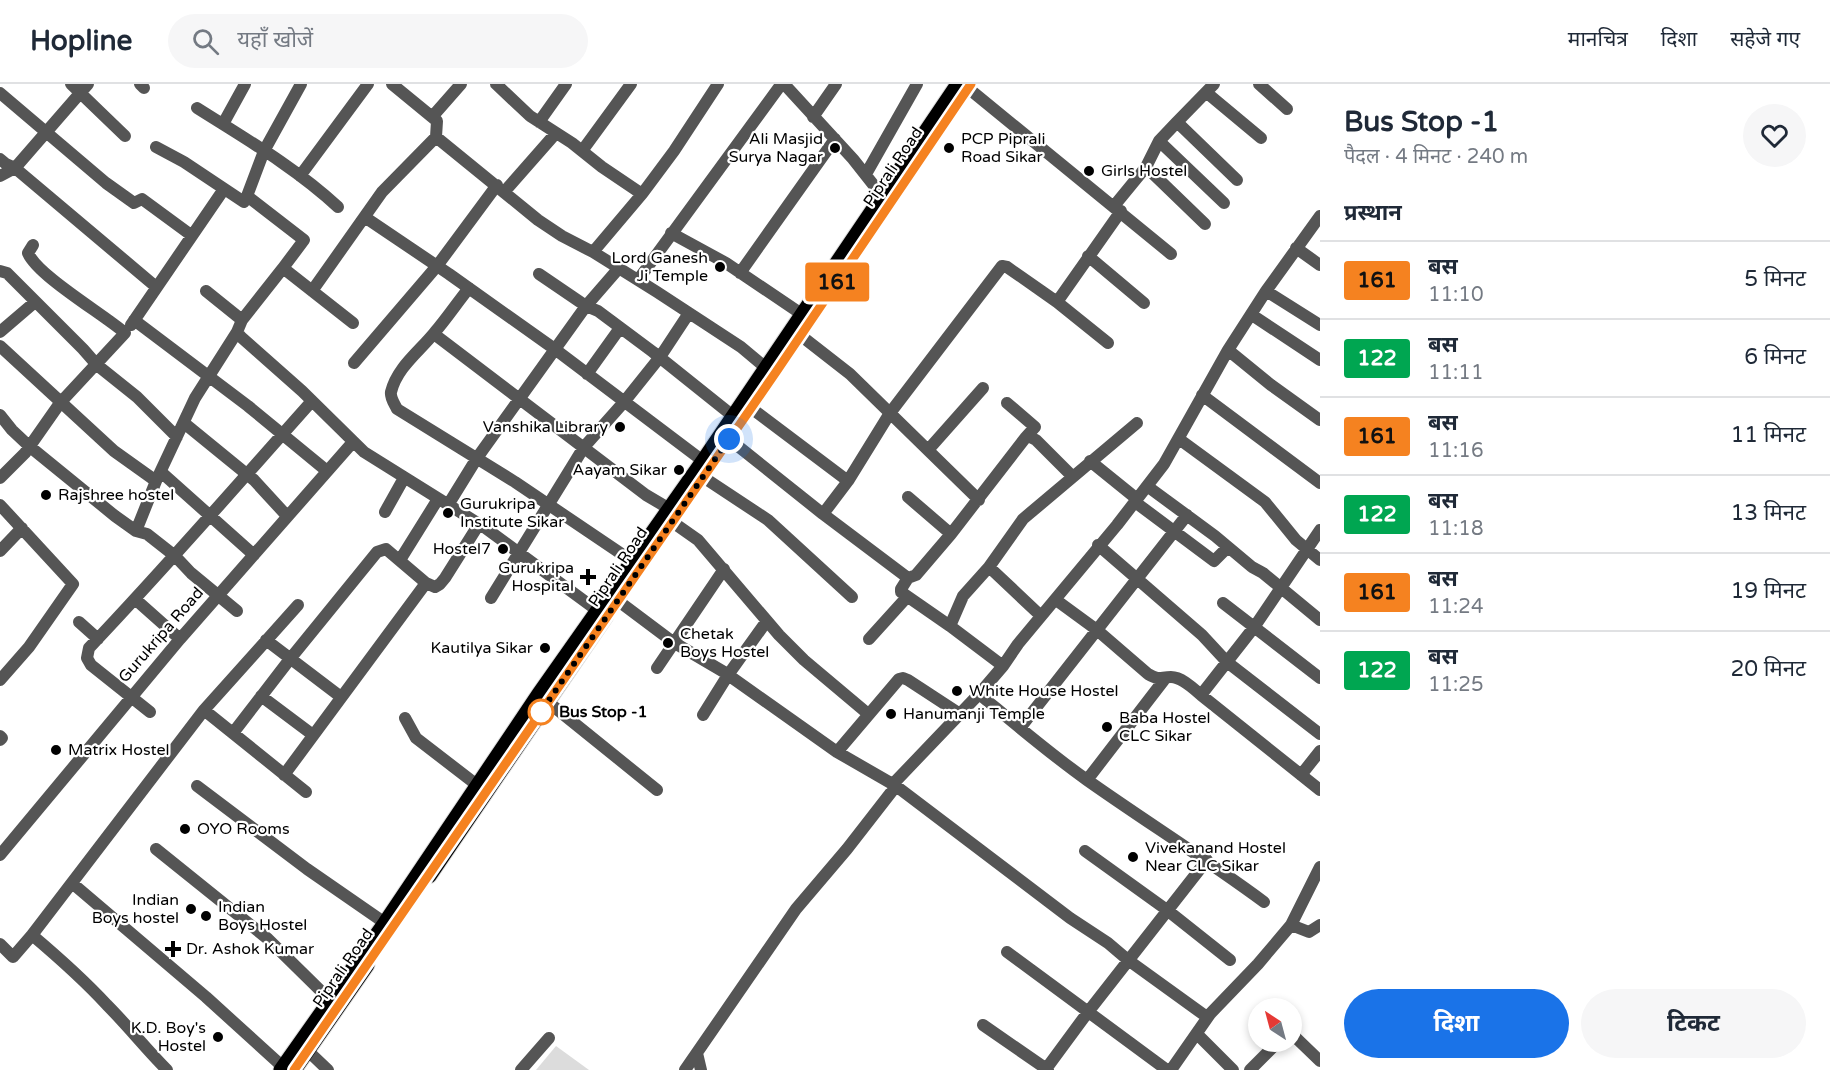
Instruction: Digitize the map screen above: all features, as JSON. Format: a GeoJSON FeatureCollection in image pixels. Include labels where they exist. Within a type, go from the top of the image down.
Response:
{"type":"FeatureCollection","features":[{"type":"Feature","properties":{"kind":"main road"},"geometry":{"type":"LineString","coordinates":[[286,1069],[330,1000],[385,923],[477,785],[598,611],[613,597],[632,561],[669,515],[733,416],[883,197],[966,85]]}},
{"type":"Feature","properties":{"kind":"main road","name":"Piprali Road"},"geometry":{"type":"LineString","coordinates":[[286,1069],[308,1051],[548,702],[613,597],[669,515],[703,477],[751,408],[966,85]]}},
{"type":"Feature","properties":{"kind":"street"},"geometry":{"type":"LineString","coordinates":[[71,84],[84,89],[124,136]]}},
{"type":"Feature","properties":{"kind":"street"},"geometry":{"type":"LineString","coordinates":[[223,124],[245,84]]}},
{"type":"Feature","properties":{"kind":"street"},"geometry":{"type":"LineString","coordinates":[[156,147],[184,162],[244,202],[264,151],[301,84]]}},
{"type":"Feature","properties":{"kind":"street"},"geometry":{"type":"LineString","coordinates":[[300,176],[368,84]]}},
{"type":"Feature","properties":{"kind":"street"},"geometry":{"type":"LineString","coordinates":[[312,291],[366,218],[382,192],[436,137],[437,121],[392,84]]}},
{"type":"Feature","properties":{"kind":"street"},"geometry":{"type":"LineString","coordinates":[[432,117],[461,84]]}},
{"type":"Feature","properties":{"kind":"street"},"geometry":{"type":"LineString","coordinates":[[496,84],[539,122],[642,194]]}},
{"type":"Feature","properties":{"kind":"street"},"geometry":{"type":"LineString","coordinates":[[539,122],[566,84]]}},
{"type":"Feature","properties":{"kind":"street"},"geometry":{"type":"LineString","coordinates":[[582,151],[631,84]]}},
{"type":"Feature","properties":{"kind":"street"},"geometry":{"type":"LineString","coordinates":[[593,252],[642,194],[674,151],[718,84]]}},
{"type":"Feature","properties":{"kind":"street"},"geometry":{"type":"LineString","coordinates":[[813,117],[836,84]]}},
{"type":"Feature","properties":{"kind":"street"},"geometry":{"type":"LineString","coordinates":[[866,174],[917,84]]}},
{"type":"Feature","properties":{"kind":"street"},"geometry":{"type":"LineString","coordinates":[[1259,84],[1287,109]]}},
{"type":"Feature","properties":{"kind":"street"},"geometry":{"type":"LineString","coordinates":[[638,280],[780,87],[785,85],[866,174],[883,197]]}},
{"type":"Feature","properties":{"kind":"street"},"geometry":{"type":"LineString","coordinates":[[966,85],[1171,254]]}},
{"type":"Feature","properties":{"kind":"street"},"geometry":{"type":"LineString","coordinates":[[1057,302],[1146,167],[1160,141],[1210,88],[1261,138]]}},
{"type":"Feature","properties":{"kind":"street"},"geometry":{"type":"LineString","coordinates":[[0,177],[15,168],[84,89]]}},
{"type":"Feature","properties":{"kind":"street"},"geometry":{"type":"LineString","coordinates":[[0,93],[106,183],[134,203],[142,199],[191,235]]}},
{"type":"Feature","properties":{"kind":"street"},"geometry":{"type":"LineString","coordinates":[[197,108],[300,176],[338,207]]}},
{"type":"Feature","properties":{"kind":"street"},"geometry":{"type":"LineString","coordinates":[[1177,122],[1238,180]]}},
{"type":"Feature","properties":{"kind":"street"},"geometry":{"type":"LineString","coordinates":[[354,363],[501,188],[556,133]]}},
{"type":"Feature","properties":{"kind":"street"},"geometry":{"type":"LineString","coordinates":[[436,137],[538,220],[689,313],[741,347],[766,368]]}},
{"type":"Feature","properties":{"kind":"street"},"geometry":{"type":"LineString","coordinates":[[741,273],[835,139]]}},
{"type":"Feature","properties":{"kind":"street"},"geometry":{"type":"LineString","coordinates":[[1160,141],[1224,203]]}},
{"type":"Feature","properties":{"kind":"street"},"geometry":{"type":"LineString","coordinates":[[0,159],[15,168],[155,286]]}},
{"type":"Feature","properties":{"kind":"street"},"geometry":{"type":"LineString","coordinates":[[1146,167],[1205,224]]}},
{"type":"Feature","properties":{"kind":"street"},"geometry":{"type":"LineString","coordinates":[[0,478],[25,453],[60,403],[124,333],[224,189]]}},
{"type":"Feature","properties":{"kind":"street"},"geometry":{"type":"LineString","coordinates":[[136,531],[195,398],[240,326],[304,240],[247,196]]}},
{"type":"Feature","properties":{"kind":"street"},"geometry":{"type":"LineString","coordinates":[[685,1070],[796,909],[847,849],[894,785],[1003,666],[1098,545],[1136,501],[1179,439],[1228,350],[1266,291],[1320,216]]}},
{"type":"Feature","properties":{"kind":"street"},"geometry":{"type":"LineString","coordinates":[[366,218],[556,350],[703,461]]}},
{"type":"Feature","properties":{"kind":"street"},"geometry":{"type":"LineString","coordinates":[[671,233],[741,273],[802,315]]}},
{"type":"Feature","properties":{"kind":"street"},"geometry":{"type":"LineString","coordinates":[[33,244],[28,253],[33,262],[62,287],[110,320],[124,333]]}},
{"type":"Feature","properties":{"kind":"street"},"geometry":{"type":"LineString","coordinates":[[1296,248],[1320,265]]}},
{"type":"Feature","properties":{"kind":"street"},"geometry":{"type":"LineString","coordinates":[[1088,256],[1144,303]]}},
{"type":"Feature","properties":{"kind":"street"},"geometry":{"type":"LineString","coordinates":[[823,514],[848,481],[890,413],[999,268],[1007,267],[1057,302],[1108,343]]}},
{"type":"Feature","properties":{"kind":"street"},"geometry":{"type":"LineString","coordinates":[[283,268],[353,323]]}},
{"type":"Feature","properties":{"kind":"street"},"geometry":{"type":"LineString","coordinates":[[400,560],[477,458],[586,306],[619,268]]}},
{"type":"Feature","properties":{"kind":"street"},"geometry":{"type":"LineString","coordinates":[[0,271],[7,273],[97,364],[137,397],[177,437]]}},
{"type":"Feature","properties":{"kind":"street"},"geometry":{"type":"LineString","coordinates":[[539,274],[586,306],[598,311],[733,416]]}},
{"type":"Feature","properties":{"kind":"street"},"geometry":{"type":"LineString","coordinates":[[469,288],[434,334],[417,350],[400,372],[390,393],[397,409],[477,458],[632,561]]}},
{"type":"Feature","properties":{"kind":"street"},"geometry":{"type":"LineString","coordinates":[[206,291],[240,326],[241,337],[364,452],[479,524],[598,611]]}},
{"type":"Feature","properties":{"kind":"street"},"geometry":{"type":"LineString","coordinates":[[1266,291],[1320,325]]}},
{"type":"Feature","properties":{"kind":"street"},"geometry":{"type":"LineString","coordinates":[[0,332],[35,302]]}},
{"type":"Feature","properties":{"kind":"street"},"geometry":{"type":"LineString","coordinates":[[491,598],[584,447],[660,357],[689,313]]}},
{"type":"Feature","properties":{"kind":"street"},"geometry":{"type":"LineString","coordinates":[[1252,315],[1320,360]]}},
{"type":"Feature","properties":{"kind":"street"},"geometry":{"type":"LineString","coordinates":[[134,320],[209,375],[327,471]]}},
{"type":"Feature","properties":{"kind":"street"},"geometry":{"type":"LineString","coordinates":[[587,374],[620,328]]}},
{"type":"Feature","properties":{"kind":"street"},"geometry":{"type":"LineString","coordinates":[[434,334],[646,495],[698,540],[766,622],[804,660],[867,713]]}},
{"type":"Feature","properties":{"kind":"street"},"geometry":{"type":"LineString","coordinates":[[800,336],[850,374],[979,500]]}},
{"type":"Feature","properties":{"kind":"street"},"geometry":{"type":"LineString","coordinates":[[0,346],[128,463],[158,477],[211,516],[254,555]]}},
{"type":"Feature","properties":{"kind":"street"},"geometry":{"type":"LineString","coordinates":[[1228,350],[1271,385],[1320,420]]}},
{"type":"Feature","properties":{"kind":"street"},"geometry":{"type":"LineString","coordinates":[[928,450],[983,388]]}},
{"type":"Feature","properties":{"kind":"street"},"geometry":{"type":"LineString","coordinates":[[1202,395],[1320,483]]}},
{"type":"Feature","properties":{"kind":"street"},"geometry":{"type":"LineString","coordinates":[[150,712],[91,665],[87,658],[89,648],[175,556],[312,401]]}},
{"type":"Feature","properties":{"kind":"street"},"geometry":{"type":"LineString","coordinates":[[1003,666],[900,591],[908,578],[916,575],[979,500],[1035,427],[1007,404]]}},
{"type":"Feature","properties":{"kind":"street"},"geometry":{"type":"LineString","coordinates":[[751,408],[848,481]]}},
{"type":"Feature","properties":{"kind":"street"},"geometry":{"type":"LineString","coordinates":[[0,415],[29,446],[115,516],[136,531],[147,534],[175,556],[190,573],[237,612]]}},
{"type":"Feature","properties":{"kind":"street"},"geometry":{"type":"LineString","coordinates":[[184,423],[246,474],[287,516]]}},
{"type":"Feature","properties":{"kind":"street"},"geometry":{"type":"LineString","coordinates":[[950,626],[963,596],[989,567],[1023,519],[1137,423]]}},
{"type":"Feature","properties":{"kind":"street"},"geometry":{"type":"LineString","coordinates":[[1026,437],[1030,436],[1036,440],[1072,476]]}},
{"type":"Feature","properties":{"kind":"street"},"geometry":{"type":"LineString","coordinates":[[729,439],[908,578]]}},
{"type":"Feature","properties":{"kind":"street"},"geometry":{"type":"LineString","coordinates":[[1179,439],[1265,502],[1296,540],[1320,560]]}},
{"type":"Feature","properties":{"kind":"street","name":"Gurukripa Road"},"geometry":{"type":"LineString","coordinates":[[0,855],[218,594],[353,442]]}},
{"type":"Feature","properties":{"kind":"street"},"geometry":{"type":"LineString","coordinates":[[1090,461],[1174,532],[1214,561],[1228,547]]}},
{"type":"Feature","properties":{"kind":"street"},"geometry":{"type":"LineString","coordinates":[[703,477],[768,520],[852,597]]}},
{"type":"Feature","properties":{"kind":"street"},"geometry":{"type":"LineString","coordinates":[[385,512],[404,478]]}},
{"type":"Feature","properties":{"kind":"street"},"geometry":{"type":"LineString","coordinates":[[1147,486],[1263,573],[1320,620]]}},
{"type":"Feature","properties":{"kind":"street"},"geometry":{"type":"LineString","coordinates":[[908,497],[951,534]]}},
{"type":"Feature","properties":{"kind":"street"},"geometry":{"type":"LineString","coordinates":[[0,505],[73,584],[29,647],[0,680]]}},
{"type":"Feature","properties":{"kind":"street"},"geometry":{"type":"LineString","coordinates":[[1020,728],[1187,515]]}},
{"type":"Feature","properties":{"kind":"street"},"geometry":{"type":"LineString","coordinates":[[233,733],[290,658],[377,552],[386,549],[426,583],[435,587],[440,584],[479,524]]}},
{"type":"Feature","properties":{"kind":"street"},"geometry":{"type":"LineString","coordinates":[[0,551],[22,528]]}},
{"type":"Feature","properties":{"kind":"street"},"geometry":{"type":"LineString","coordinates":[[1202,695],[1254,626],[1320,530]]}},
{"type":"Feature","properties":{"kind":"street"},"geometry":{"type":"LineString","coordinates":[[1098,545],[1202,635],[1227,662],[1320,734]]}},
{"type":"Feature","properties":{"kind":"street"},"geometry":{"type":"LineString","coordinates":[[989,567],[1041,616]]}},
{"type":"Feature","properties":{"kind":"street"},"geometry":{"type":"LineString","coordinates":[[657,668],[724,569]]}},
{"type":"Feature","properties":{"kind":"street"},"geometry":{"type":"LineString","coordinates":[[284,775],[426,583]]}},
{"type":"Feature","properties":{"kind":"street"},"geometry":{"type":"LineString","coordinates":[[613,597],[673,642],[728,675],[837,752],[894,785],[1070,918],[1108,943],[1207,1017]]}},
{"type":"Feature","properties":{"kind":"street"},"geometry":{"type":"LineString","coordinates":[[869,639],[907,597]]}},
{"type":"Feature","properties":{"kind":"street"},"geometry":{"type":"LineString","coordinates":[[135,599],[180,639]]}},
{"type":"Feature","properties":{"kind":"street"},"geometry":{"type":"LineString","coordinates":[[1056,600],[1097,630],[1148,674],[1156,679],[1164,680]]}},
{"type":"Feature","properties":{"kind":"street"},"geometry":{"type":"LineString","coordinates":[[1223,603],[1320,678]]}},
{"type":"Feature","properties":{"kind":"street"},"geometry":{"type":"LineString","coordinates":[[0,944],[13,957],[204,710],[298,605]]}},
{"type":"Feature","properties":{"kind":"street"},"geometry":{"type":"LineString","coordinates":[[79,622],[98,639]]}},
{"type":"Feature","properties":{"kind":"street"},"geometry":{"type":"LineString","coordinates":[[703,715],[766,622]]}},
{"type":"Feature","properties":{"kind":"street"},"geometry":{"type":"LineString","coordinates":[[266,640],[341,697]]}},
{"type":"Feature","properties":{"kind":"street"},"geometry":{"type":"LineString","coordinates":[[1087,780],[1164,680],[1171,677],[1182,681],[1202,695],[1320,790]]}},
{"type":"Feature","properties":{"kind":"street"},"geometry":{"type":"LineString","coordinates":[[837,752],[867,713],[894,683],[903,678],[960,714]]}},
{"type":"Feature","properties":{"kind":"street"},"geometry":{"type":"LineString","coordinates":[[979,694],[1087,780],[1207,860],[1264,902]]}},
{"type":"Feature","properties":{"kind":"street"},"geometry":{"type":"LineString","coordinates":[[261,696],[313,735]]}},
{"type":"Feature","properties":{"kind":"street"},"geometry":{"type":"LineString","coordinates":[[548,702],[657,790]]}},
{"type":"Feature","properties":{"kind":"street"},"geometry":{"type":"LineString","coordinates":[[204,710],[306,792]]}},
{"type":"Feature","properties":{"kind":"street"},"geometry":{"type":"LineString","coordinates":[[405,718],[416,738],[477,785]]}},
{"type":"Feature","properties":{"kind":"street"},"geometry":{"type":"LineString","coordinates":[[1301,775],[1320,751]]}},
{"type":"Feature","properties":{"kind":"street"},"geometry":{"type":"LineString","coordinates":[[197,786],[307,869],[385,923]]}},
{"type":"Feature","properties":{"kind":"street"},"geometry":{"type":"LineString","coordinates":[[156,849],[268,939],[330,1000]]}},
{"type":"Feature","properties":{"kind":"street"},"geometry":{"type":"LineString","coordinates":[[1085,851],[1167,910],[1230,960]]}},
{"type":"Feature","properties":{"kind":"street"},"geometry":{"type":"LineString","coordinates":[[983,1025],[1047,1069],[1088,1012],[1207,860]]}},
{"type":"Feature","properties":{"kind":"street"},"geometry":{"type":"LineString","coordinates":[[1007,952],[1169,1070],[1207,1017],[1292,925],[1320,867]]}},
{"type":"Feature","properties":{"kind":"street"},"geometry":{"type":"LineString","coordinates":[[72,882],[286,1069]]}},
{"type":"Feature","properties":{"kind":"street"},"geometry":{"type":"LineString","coordinates":[[1292,925],[1309,932],[1320,925]]}},
{"type":"Feature","properties":{"kind":"street"},"geometry":{"type":"LineString","coordinates":[[32,935],[76,973],[167,1070]]}},
{"type":"Feature","properties":{"kind":"street"},"geometry":{"type":"LineString","coordinates":[[1197,1034],[1233,1070]]}},
{"type":"Feature","properties":{"kind":"street"},"geometry":{"type":"LineString","coordinates":[[521,1070],[549,1038]]}},
{"type":"Feature","properties":{"kind":"street"},"geometry":{"type":"LineString","coordinates":[[1302,1044],[1320,1061]]}},
{"type":"Feature","properties":{"kind":"street"},"geometry":{"type":"LineString","coordinates":[[308,1051],[328,1070]]}},
{"type":"Feature","properties":{"kind":"street"},"geometry":{"type":"LineString","coordinates":[[1250,1070],[1268,1052]]}},
{"type":"Feature","properties":{"kind":"street"},"geometry":{"type":"LineString","coordinates":[[697,1053],[701,1070]]}},
{"type":"Feature","properties":{"kind":"shaded area"},"geometry":{"type":"Polygon","coordinates":[[[556,1046],[589,1070],[536,1070],[556,1046]]]}},
{"type":"Feature","properties":{"kind":"bus line","name":"161"},"geometry":{"type":"LineString","coordinates":[[294,1070],[776,372],[971,84]]}},
{"type":"Feature","properties":{"kind":"place","name":"Ali Masjid Surya Nagar"},"geometry":{"type":"Point","coordinates":[835,148]}},
{"type":"Feature","properties":{"kind":"place","name":"PCP Piprali Road Sikar"},"geometry":{"type":"Point","coordinates":[949,148]}},
{"type":"Feature","properties":{"kind":"place","name":"Girls Hostel"},"geometry":{"type":"Point","coordinates":[1089,171]}},
{"type":"Feature","properties":{"kind":"place","name":"Lord Ganesh Ji Temple"},"geometry":{"type":"Point","coordinates":[720,267]}},
{"type":"Feature","properties":{"kind":"place","name":"Vanshika Library"},"geometry":{"type":"Point","coordinates":[620,427]}},
{"type":"Feature","properties":{"kind":"place","name":"Aayam Sikar"},"geometry":{"type":"Point","coordinates":[679,470]}},
{"type":"Feature","properties":{"kind":"place","name":"Rajshree hostel"},"geometry":{"type":"Point","coordinates":[46,495]}},
{"type":"Feature","properties":{"kind":"place","name":"Gurukripa Institute Sikar"},"geometry":{"type":"Point","coordinates":[448,513]}},
{"type":"Feature","properties":{"kind":"place","name":"Hostel7"},"geometry":{"type":"Point","coordinates":[503,549]}},
{"type":"Feature","properties":{"kind":"place","name":"Gurukripa Hospital"},"geometry":{"type":"Point","coordinates":[588,577]}},
{"type":"Feature","properties":{"kind":"place","name":"Chetak Boys Hostel"},"geometry":{"type":"Point","coordinates":[668,643]}},
{"type":"Feature","properties":{"kind":"place","name":"Kautilya Sikar"},"geometry":{"type":"Point","coordinates":[545,648]}},
{"type":"Feature","properties":{"kind":"place","name":"White House Hostel"},"geometry":{"type":"Point","coordinates":[957,691]}},
{"type":"Feature","properties":{"kind":"place","name":"Bus Stop -1"},"geometry":{"type":"Point","coordinates":[541,712]}},
{"type":"Feature","properties":{"kind":"place","name":"Hanumanji Temple"},"geometry":{"type":"Point","coordinates":[891,714]}},
{"type":"Feature","properties":{"kind":"place","name":"Baba Hostel CLC Sikar"},"geometry":{"type":"Point","coordinates":[1107,727]}},
{"type":"Feature","properties":{"kind":"place","name":"Matrix Hostel"},"geometry":{"type":"Point","coordinates":[56,750]}},
{"type":"Feature","properties":{"kind":"place","name":"OYO Rooms"},"geometry":{"type":"Point","coordinates":[185,829]}},
{"type":"Feature","properties":{"kind":"place","name":"Vivekanand Hostel Near CLC Sikar"},"geometry":{"type":"Point","coordinates":[1133,857]}},
{"type":"Feature","properties":{"kind":"place","name":"Indian Boys hostel"},"geometry":{"type":"Point","coordinates":[191,909]}},
{"type":"Feature","properties":{"kind":"place","name":"Indian Boys Hostel"},"geometry":{"type":"Point","coordinates":[206,916]}},
{"type":"Feature","properties":{"kind":"place","name":"Dr. Ashok Kumar"},"geometry":{"type":"Point","coordinates":[173,949]}},
{"type":"Feature","properties":{"kind":"place","name":"K.D. Boy's Hostel"},"geometry":{"type":"Point","coordinates":[218,1037]}},
{"type":"Feature","properties":{"kind":"route"},"geometry":{"type":"LineString","coordinates":[[541,712],[536,719],[729,439]]}}]}
